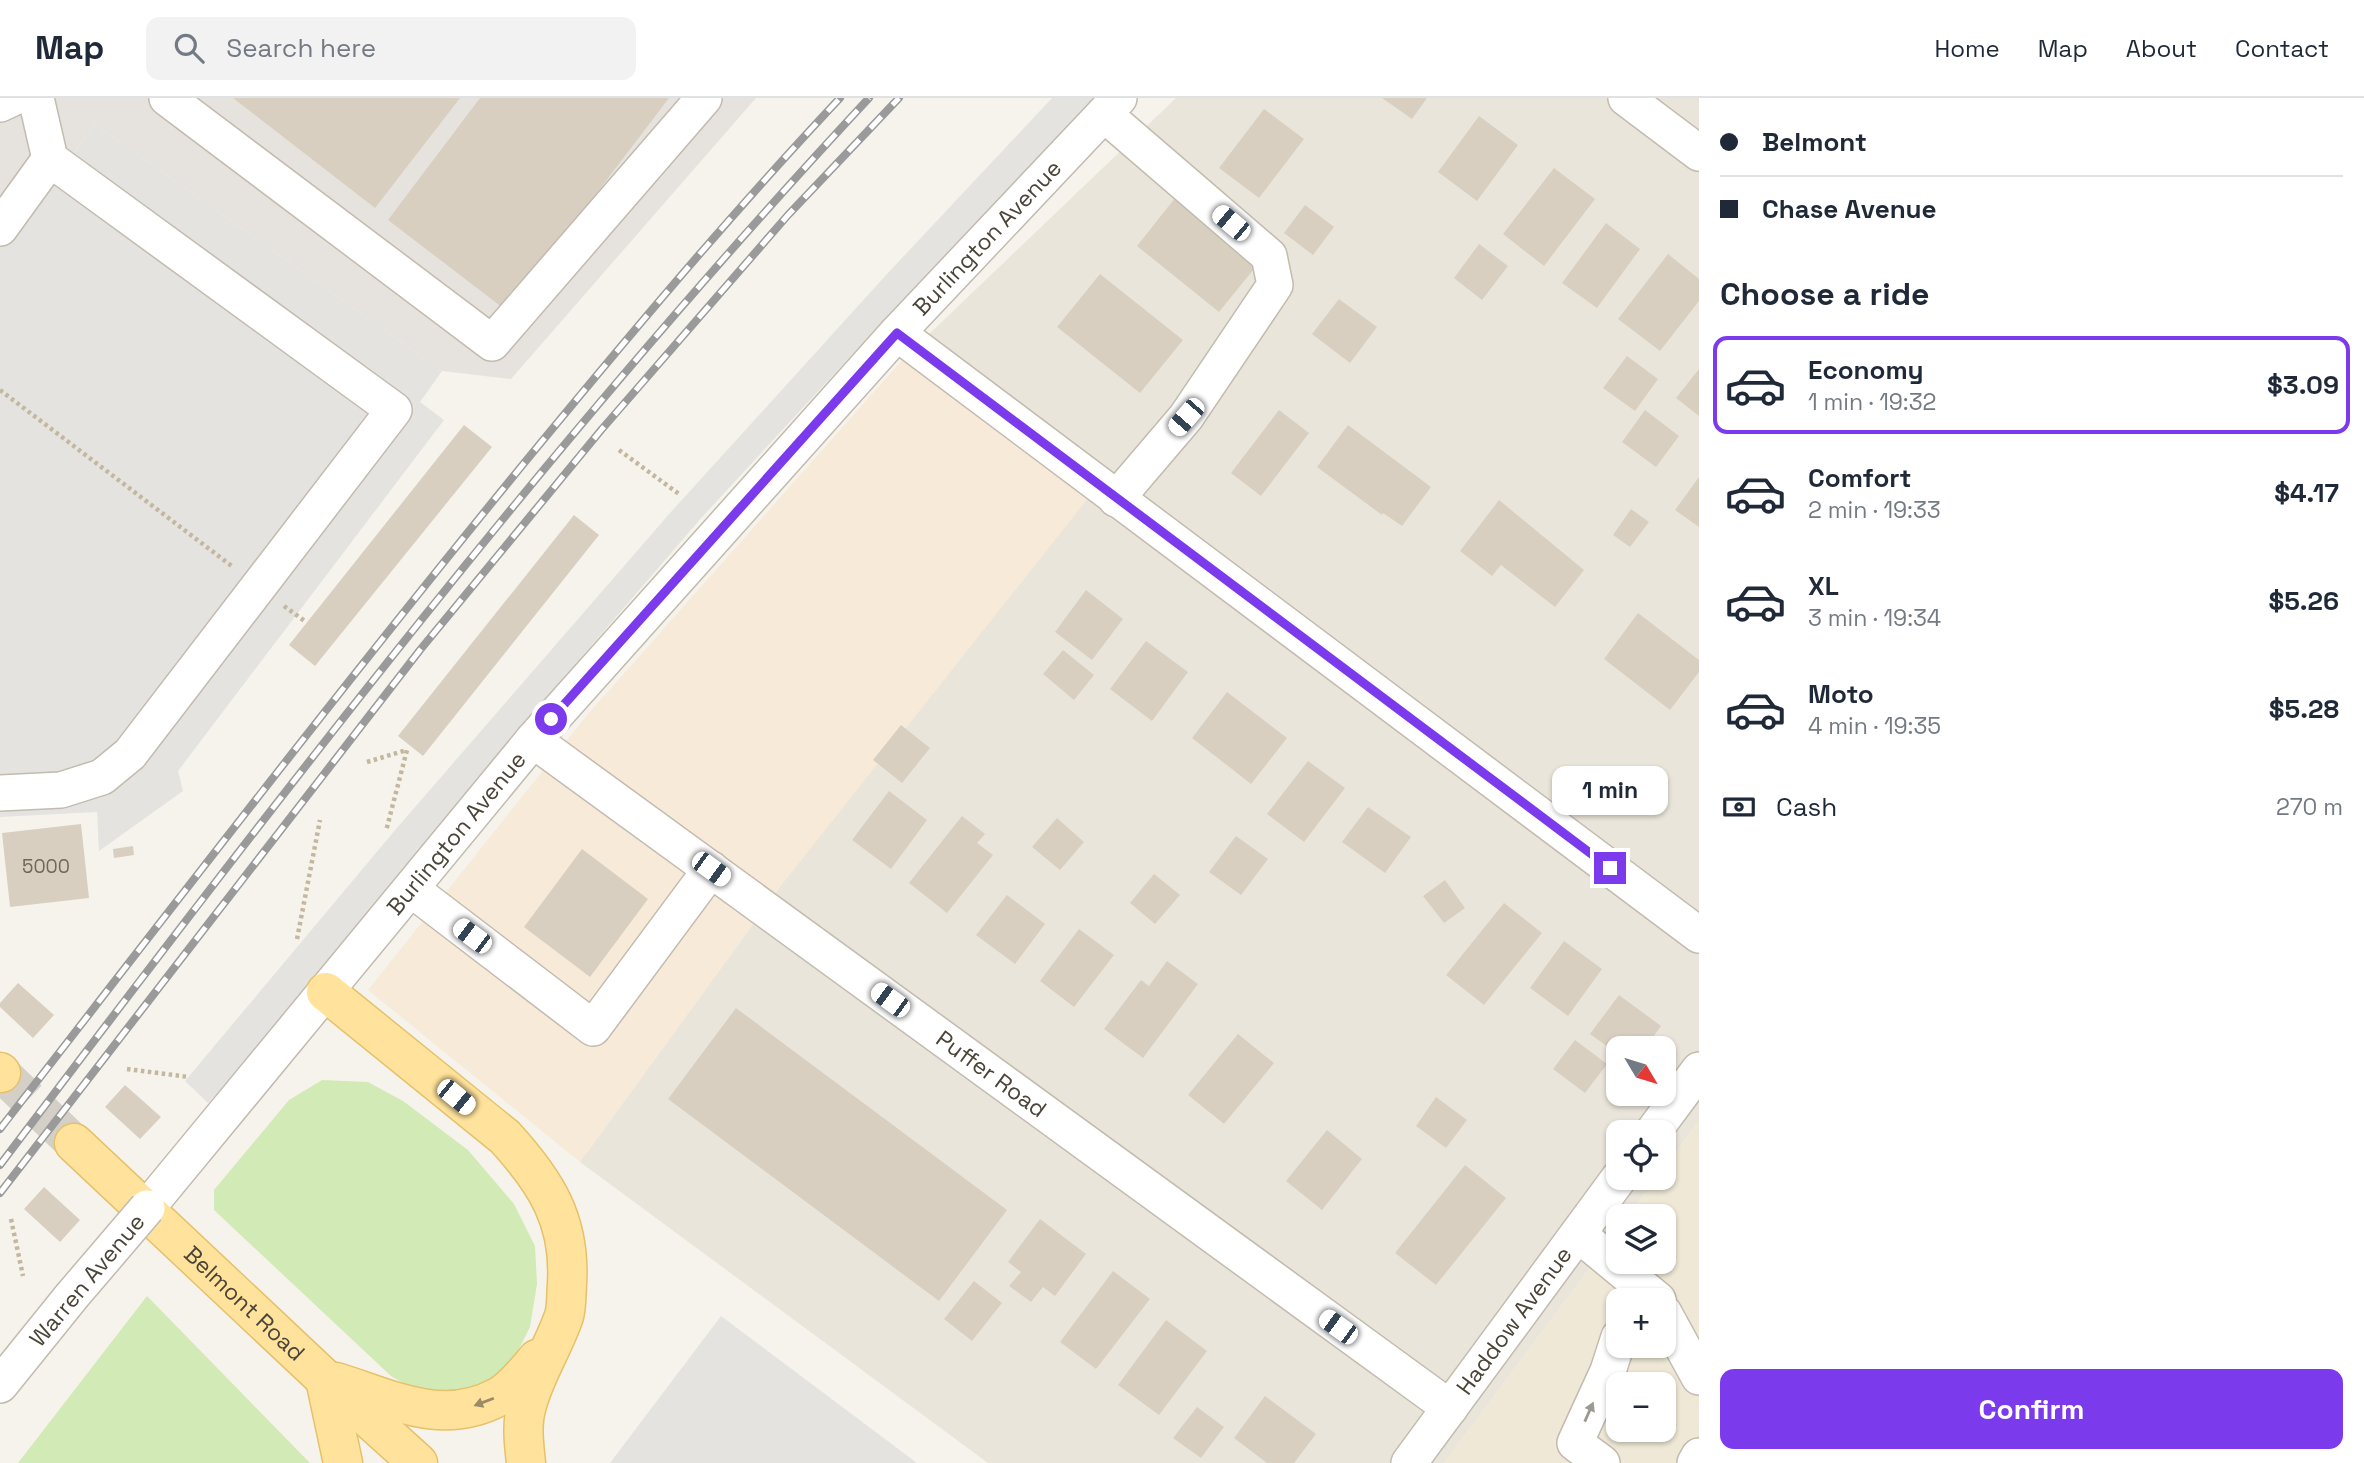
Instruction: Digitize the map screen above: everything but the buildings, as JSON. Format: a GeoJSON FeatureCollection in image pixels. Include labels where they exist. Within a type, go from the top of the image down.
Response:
{"type":"FeatureCollection","features":[{"type":"Feature","properties":{"kind":"main road"},"geometry":{"type":"LineString","coordinates":[[326,992],[505,1137],[529,1163],[558,1212],[569,1259],[565,1314],[527,1405],[523,1433],[526,1463]]}},
{"type":"Feature","properties":{"kind":"main road","name":"Belmont Road"},"geometry":{"type":"LineString","coordinates":[[74,1143],[418,1463]]}},
{"type":"Feature","properties":{"kind":"main road"},"geometry":{"type":"LineString","coordinates":[[325,1379],[409,1406],[443,1412],[468,1409],[500,1396],[552,1342]]}},
{"type":"Feature","properties":{"kind":"main road"},"geometry":{"type":"LineString","coordinates":[[325,1379],[344,1463]]}},
{"type":"Feature","properties":{"kind":"street"},"geometry":{"type":"LineString","coordinates":[[0,104],[13,98]]}},
{"type":"Feature","properties":{"kind":"street"},"geometry":{"type":"LineString","coordinates":[[0,793],[61,790],[102,777],[130,754],[394,410],[50,159],[36,98]]}},
{"type":"Feature","properties":{"kind":"street"},"geometry":{"type":"LineString","coordinates":[[167,98],[492,343],[704,98]]}},
{"type":"Feature","properties":{"kind":"street"},"geometry":{"type":"LineString","coordinates":[[1626,98],[1699,153]]}},
{"type":"Feature","properties":{"kind":"street"},"geometry":{"type":"LineString","coordinates":[[1111,106],[1269,256],[1275,285],[1186,417],[1116,499]]}},
{"type":"Feature","properties":{"kind":"street","name":"Burlington Avenue"},"geometry":{"type":"LineString","coordinates":[[147,1208],[533,740],[897,333],[1111,106]]}},
{"type":"Feature","properties":{"kind":"street"},"geometry":{"type":"LineString","coordinates":[[0,228],[50,159]]}},
{"type":"Feature","properties":{"kind":"street"},"geometry":{"type":"LineString","coordinates":[[897,333],[1699,934]]}},
{"type":"Feature","properties":{"kind":"street","name":"Puffer Road"},"geometry":{"type":"LineString","coordinates":[[533,740],[1450,1408]]}},
{"type":"Feature","properties":{"kind":"street"},"geometry":{"type":"LineString","coordinates":[[411,889],[593,1028],[711,869]]}},
{"type":"Feature","properties":{"kind":"street"},"geometry":{"type":"LineString","coordinates":[[1662,1120],[1699,1070]]}},
{"type":"Feature","properties":{"kind":"street","name":"Haddow Avenue"},"geometry":{"type":"LineString","coordinates":[[1409,1463],[1610,1190]]}},
{"type":"Feature","properties":{"kind":"street","name":"Warren Avenue"},"geometry":{"type":"LineString","coordinates":[[0,1385],[147,1208]]}},
{"type":"Feature","properties":{"kind":"street"},"geometry":{"type":"LineString","coordinates":[[1578,1234],[1636,1288]]}},
{"type":"Feature","properties":{"kind":"street"},"geometry":{"type":"LineString","coordinates":[[1676,1335],[1699,1377]]}},
{"type":"Feature","properties":{"kind":"street"},"geometry":{"type":"LineString","coordinates":[[1602,1463],[1575,1443],[1612,1358]]}},
{"type":"Feature","properties":{"kind":"street"},"geometry":{"type":"LineString","coordinates":[[1695,1463],[1699,1457]]}},
{"type":"Feature","properties":{"kind":"path"},"geometry":{"type":"LineString","coordinates":[[0,390],[306,622]]}},
{"type":"Feature","properties":{"kind":"path"},"geometry":{"type":"LineString","coordinates":[[619,450],[678,494]]}},
{"type":"Feature","properties":{"kind":"path"},"geometry":{"type":"LineString","coordinates":[[367,762],[407,750],[386,831]]}},
{"type":"Feature","properties":{"kind":"path"},"geometry":{"type":"LineString","coordinates":[[297,939],[320,820]]}},
{"type":"Feature","properties":{"kind":"path"},"geometry":{"type":"LineString","coordinates":[[127,1069],[189,1077]]}},
{"type":"Feature","properties":{"kind":"path"},"geometry":{"type":"LineString","coordinates":[[11,1219],[23,1276]]}},
{"type":"Feature","properties":{"kind":"shaded area"},"geometry":{"type":"Polygon","coordinates":[[[0,98],[756,98],[511,379],[442,371],[95,124],[74,152],[4,188],[0,185],[0,98]]]}},
{"type":"Feature","properties":{"kind":"shaded area"},"geometry":{"type":"Polygon","coordinates":[[[1052,98],[1096,98],[882,322],[703,516],[522,726],[241,1067],[208,1103],[185,1081],[396,829],[670,513],[887,274],[1052,98]]]}},
{"type":"Feature","properties":{"kind":"shaded area"},"geometry":{"type":"Polygon","coordinates":[[[1176,98],[1699,98],[1699,1121],[1676,1152],[1676,1120],[1606,1120],[1606,1190],[1648,1190],[1637,1204],[1606,1204],[1606,1246],[1444,1463],[988,1463],[580,1162],[780,887],[904,358],[1176,98]]]}},
{"type":"Feature","properties":{"kind":"shaded area"},"geometry":{"type":"Polygon","coordinates":[[[95,124],[442,371],[420,402],[444,420],[178,771],[183,791],[99,851],[97,812],[0,817],[0,185],[4,188],[74,152],[95,124]]]}},
{"type":"Feature","properties":{"kind":"shaded area"},"geometry":{"type":"Polygon","coordinates":[[[904,358],[1089,497],[780,887],[580,1162],[368,990],[588,714],[904,358]]]}},
{"type":"Feature","properties":{"kind":"shaded area"},"geometry":{"type":"Polygon","coordinates":[[[1699,1121],[1699,1463],[1444,1463],[1606,1246],[1606,1274],[1676,1274],[1676,1204],[1637,1204],[1648,1190],[1676,1190],[1676,1152],[1699,1121]]]}},
{"type":"Feature","properties":{"kind":"shaded area"},"geometry":{"type":"Polygon","coordinates":[[[721,1316],[917,1463],[610,1463],[721,1316]]]}},
{"type":"Feature","properties":{"kind":"green space"},"geometry":{"type":"Polygon","coordinates":[[[322,1080],[368,1082],[403,1101],[468,1150],[514,1204],[535,1246],[537,1284],[530,1327],[511,1365],[482,1392],[422,1394],[391,1376],[214,1210],[214,1190],[289,1100],[322,1080]]]}},
{"type":"Feature","properties":{"kind":"green space"},"geometry":{"type":"Polygon","coordinates":[[[147,1296],[310,1463],[18,1463],[147,1296]]]}},
{"type":"Feature","properties":{"kind":"tunnel"},"geometry":{"type":"LineString","coordinates":[[1,1073],[74,1143]]}},
{"type":"Feature","properties":{"kind":"railway"},"geometry":{"type":"LineString","coordinates":[[0,1129],[458,544],[680,277],[840,98]]}},
{"type":"Feature","properties":{"kind":"railway"},"geometry":{"type":"LineString","coordinates":[[0,1165],[314,755],[421,620],[640,355],[753,225],[869,98]]}},
{"type":"Feature","properties":{"kind":"railway"},"geometry":{"type":"LineString","coordinates":[[0,1193],[420,650],[602,429],[788,215],[899,98]]}},
{"type":"Feature","properties":{"kind":"route"},"geometry":{"type":"LineString","coordinates":[[551,719],[897,333],[1610,868]]}}]}
